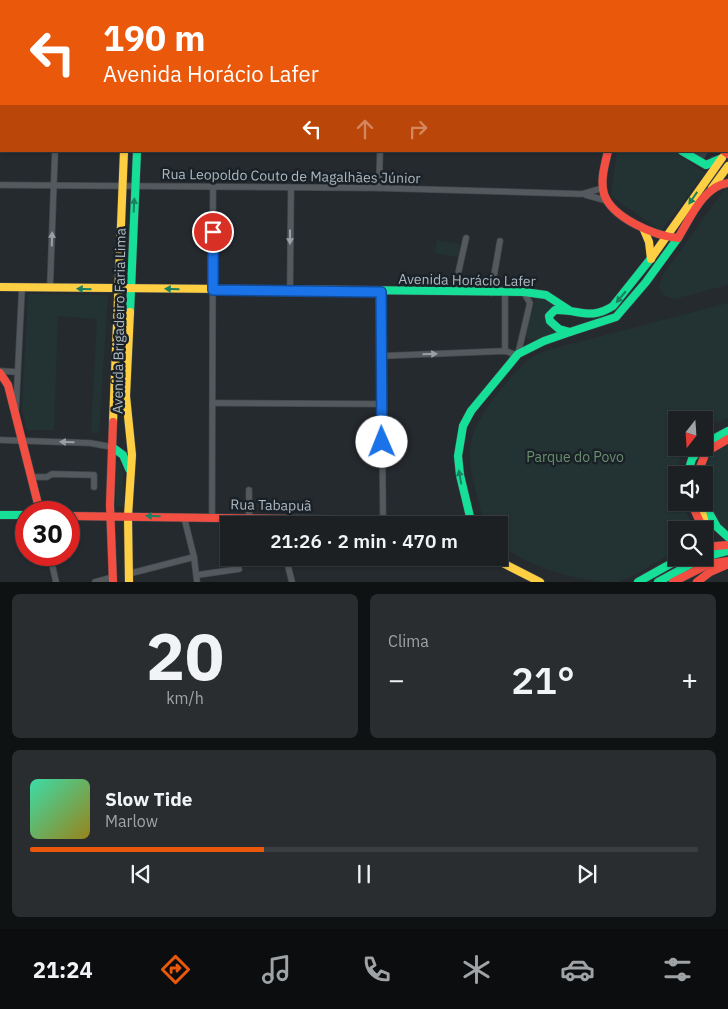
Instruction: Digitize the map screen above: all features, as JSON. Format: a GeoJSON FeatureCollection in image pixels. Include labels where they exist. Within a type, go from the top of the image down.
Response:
{"type":"FeatureCollection","features":[{"type":"Feature","properties":{"kind":"main road","name":"Avenida Brigadeiro Faria Lima"},"geometry":{"type":"LineString","coordinates":[[113,579],[110,516],[117,289],[124,152]]}},
{"type":"Feature","properties":{"kind":"main road","name":"Avenida Brigadeiro Faria Lima"},"geometry":{"type":"LineString","coordinates":[[129,578],[128,516],[131,475],[130,430],[126,396],[138,152]]}},
{"type":"Feature","properties":{"kind":"main road"},"geometry":{"type":"LineString","coordinates":[[608,152],[603,188],[608,201],[644,230],[665,237],[678,238]]}},
{"type":"Feature","properties":{"kind":"main road"},"geometry":{"type":"LineString","coordinates":[[684,152],[706,165],[725,153]]}},
{"type":"Feature","properties":{"kind":"main road"},"geometry":{"type":"LineString","coordinates":[[570,332],[554,327],[549,319],[555,310],[569,310],[584,316],[606,311],[618,301],[651,259],[725,153]]}},
{"type":"Feature","properties":{"kind":"main road"},"geometry":{"type":"LineString","coordinates":[[470,516],[460,475],[459,439],[471,410],[518,354],[544,341],[607,321],[620,312],[646,282],[728,167]]}},
{"type":"Feature","properties":{"kind":"main road"},"geometry":{"type":"LineString","coordinates":[[710,190],[721,183],[728,183]]}},
{"type":"Feature","properties":{"kind":"main road"},"geometry":{"type":"LineString","coordinates":[[644,230],[649,242],[651,259]]}},
{"type":"Feature","properties":{"kind":"main road","name":"Avenida Horácio Lafer"},"geometry":{"type":"LineString","coordinates":[[0,287],[524,292],[546,295],[569,310]]}},
{"type":"Feature","properties":{"kind":"main road"},"geometry":{"type":"LineString","coordinates":[[0,372],[6,379],[37,501]]}},
{"type":"Feature","properties":{"kind":"main road"},"geometry":{"type":"LineString","coordinates":[[113,425],[119,431],[130,430]]}},
{"type":"Feature","properties":{"kind":"main road"},"geometry":{"type":"LineString","coordinates":[[713,440],[728,431]]}},
{"type":"Feature","properties":{"kind":"main road"},"geometry":{"type":"LineString","coordinates":[[701,466],[706,452],[728,439]]}},
{"type":"Feature","properties":{"kind":"main road"},"geometry":{"type":"LineString","coordinates":[[112,447],[125,458],[131,475]]}},
{"type":"Feature","properties":{"kind":"main road"},"geometry":{"type":"LineString","coordinates":[[708,511],[717,526],[728,537]]}},
{"type":"Feature","properties":{"kind":"main road"},"geometry":{"type":"LineString","coordinates":[[0,515],[15,515]]}},
{"type":"Feature","properties":{"kind":"main road","name":"Rua Tabapuã"},"geometry":{"type":"LineString","coordinates":[[80,516],[220,517]]}},
{"type":"Feature","properties":{"kind":"main road"},"geometry":{"type":"LineString","coordinates":[[713,546],[728,545]]}},
{"type":"Feature","properties":{"kind":"main road"},"geometry":{"type":"LineString","coordinates":[[713,555],[728,551]]}},
{"type":"Feature","properties":{"kind":"main road"},"geometry":{"type":"LineString","coordinates":[[667,582],[709,564],[728,563]]}},
{"type":"Feature","properties":{"kind":"main road"},"geometry":{"type":"LineString","coordinates":[[697,582],[710,572],[728,563]]}},
{"type":"Feature","properties":{"kind":"main road"},"geometry":{"type":"LineString","coordinates":[[638,582],[668,565]]}},
{"type":"Feature","properties":{"kind":"main road"},"geometry":{"type":"LineString","coordinates":[[508,566],[540,582]]}},
{"type":"Feature","properties":{"kind":"main road"},"geometry":{"type":"LineString","coordinates":[[648,582],[677,566]]}},
{"type":"Feature","properties":{"kind":"main road"},"geometry":{"type":"LineString","coordinates":[[658,582],[687,566]]}},
{"type":"Feature","properties":{"kind":"main road"},"geometry":{"type":"LineString","coordinates":[[673,582],[695,570]]}},
{"type":"Feature","properties":{"kind":"street"},"geometry":{"type":"LineString","coordinates":[[50,288],[56,152]]}},
{"type":"Feature","properties":{"kind":"street"},"geometry":{"type":"LineString","coordinates":[[379,188],[380,152]]}},
{"type":"Feature","properties":{"kind":"street","name":"Rua Leopoldo Couto de Magalhães Júnior"},"geometry":{"type":"LineString","coordinates":[[0,185],[379,188],[582,194],[608,201]]}},
{"type":"Feature","properties":{"kind":"street"},"geometry":{"type":"LineString","coordinates":[[212,517],[213,188]]}},
{"type":"Feature","properties":{"kind":"street"},"geometry":{"type":"LineString","coordinates":[[290,188],[290,291]]}},
{"type":"Feature","properties":{"kind":"street","name":"Rua Leopoldo Couto de Magalhães Júnior"},"geometry":{"type":"LineString","coordinates":[[582,194],[603,188]]}},
{"type":"Feature","properties":{"kind":"street"},"geometry":{"type":"LineString","coordinates":[[454,292],[466,238]]}},
{"type":"Feature","properties":{"kind":"street"},"geometry":{"type":"LineString","coordinates":[[491,293],[500,241]]}},
{"type":"Feature","properties":{"kind":"street"},"geometry":{"type":"LineString","coordinates":[[16,414],[22,287]]}},
{"type":"Feature","properties":{"kind":"street"},"geometry":{"type":"LineString","coordinates":[[381,292],[383,516]]}},
{"type":"Feature","properties":{"kind":"street"},"geometry":{"type":"LineString","coordinates":[[504,292],[505,351]]}},
{"type":"Feature","properties":{"kind":"street"},"geometry":{"type":"LineString","coordinates":[[381,356],[505,351],[518,354],[530,303],[528,296],[524,292]]}},
{"type":"Feature","properties":{"kind":"street"},"geometry":{"type":"LineString","coordinates":[[0,372],[17,372]]}},
{"type":"Feature","properties":{"kind":"street"},"geometry":{"type":"LineString","coordinates":[[213,403],[381,404]]}},
{"type":"Feature","properties":{"kind":"street"},"geometry":{"type":"LineString","coordinates":[[0,440],[90,443],[112,447]]}},
{"type":"Feature","properties":{"kind":"street"},"geometry":{"type":"LineString","coordinates":[[31,477],[47,477],[52,474],[94,475],[94,487]]}},
{"type":"Feature","properties":{"kind":"street"},"geometry":{"type":"LineString","coordinates":[[249,490],[249,516]]}},
{"type":"Feature","properties":{"kind":"street"},"geometry":{"type":"LineString","coordinates":[[184,517],[197,578],[239,569]]}},
{"type":"Feature","properties":{"kind":"street"},"geometry":{"type":"LineString","coordinates":[[129,578],[194,557]]}},
{"type":"Feature","properties":{"kind":"street"},"geometry":{"type":"LineString","coordinates":[[52,566],[56,582]]}},
{"type":"Feature","properties":{"kind":"street"},"geometry":{"type":"LineString","coordinates":[[288,566],[292,582]]}},
{"type":"Feature","properties":{"kind":"street"},"geometry":{"type":"LineString","coordinates":[[95,582],[113,579]]}},
{"type":"Feature","properties":{"kind":"green space"},"geometry":{"type":"Polygon","coordinates":[[[617,152],[674,152],[705,173],[661,231],[611,196],[617,152]]]}},
{"type":"Feature","properties":{"kind":"green space"},"geometry":{"type":"Polygon","coordinates":[[[726,188],[728,190],[728,285],[674,299],[664,296],[659,287],[662,276],[726,188]]]}},
{"type":"Feature","properties":{"kind":"green space"},"geometry":{"type":"Polygon","coordinates":[[[437,240],[460,244],[458,257],[435,253],[437,240]]]}},
{"type":"Feature","properties":{"kind":"green space"},"geometry":{"type":"Polygon","coordinates":[[[28,294],[108,295],[99,433],[91,433],[97,319],[58,316],[54,430],[27,430],[22,408],[28,294]]]}},
{"type":"Feature","properties":{"kind":"green space"},"geometry":{"type":"Polygon","coordinates":[[[533,295],[542,296],[559,306],[547,314],[562,333],[539,340],[527,339],[525,335],[535,303],[533,295]]]}},
{"type":"Feature","properties":{"kind":"green space","name":"Parque do Povo"},"geometry":{"type":"Polygon","coordinates":[[[728,303],[728,418],[713,424],[713,411],[668,411],[668,456],[681,456],[678,466],[668,466],[668,511],[686,511],[690,521],[668,521],[668,555],[639,573],[618,582],[571,576],[540,567],[508,550],[508,516],[482,516],[470,462],[470,447],[474,433],[490,403],[519,368],[529,359],[548,350],[728,303]]]}},
{"type":"Feature","properties":{"kind":"green space"},"geometry":{"type":"Polygon","coordinates":[[[728,445],[728,532],[712,511],[713,466],[706,466],[713,454],[728,445]]]}},
{"type":"Feature","properties":{"kind":"green space"},"geometry":{"type":"Polygon","coordinates":[[[114,461],[120,462],[123,471],[124,507],[116,506],[114,461]]]}},
{"type":"Feature","properties":{"kind":"tunnel"},"geometry":{"type":"LineString","coordinates":[[698,152],[718,166]]}},
{"type":"Feature","properties":{"kind":"traffic: fast"},"geometry":{"type":"LineString","coordinates":[[130,312],[137,152]]}},
{"type":"Feature","properties":{"kind":"traffic: fast"},"geometry":{"type":"LineString","coordinates":[[684,152],[706,165],[720,159]]}},
{"type":"Feature","properties":{"kind":"traffic: fast"},"geometry":{"type":"LineString","coordinates":[[652,257],[613,306],[591,314],[555,310],[549,316],[550,321],[559,329],[570,332],[616,317],[646,282],[678,238]]}},
{"type":"Feature","properties":{"kind":"traffic: fast"},"geometry":{"type":"LineString","coordinates":[[356,290],[524,292],[546,295],[569,310]]}},
{"type":"Feature","properties":{"kind":"traffic: fast"},"geometry":{"type":"LineString","coordinates":[[470,516],[460,475],[458,456],[463,426],[471,411],[518,354],[544,341],[570,332]]}},
{"type":"Feature","properties":{"kind":"traffic: fast"},"geometry":{"type":"LineString","coordinates":[[713,439],[728,431]]}},
{"type":"Feature","properties":{"kind":"traffic: fast"},"geometry":{"type":"LineString","coordinates":[[112,447],[123,455],[129,469]]}},
{"type":"Feature","properties":{"kind":"traffic: fast"},"geometry":{"type":"LineString","coordinates":[[690,466],[694,456]]}},
{"type":"Feature","properties":{"kind":"traffic: fast"},"geometry":{"type":"LineString","coordinates":[[708,511],[717,527],[728,537]]}},
{"type":"Feature","properties":{"kind":"traffic: fast"},"geometry":{"type":"LineString","coordinates":[[0,515],[15,515]]}},
{"type":"Feature","properties":{"kind":"traffic: fast"},"geometry":{"type":"LineString","coordinates":[[713,555],[728,551]]}},
{"type":"Feature","properties":{"kind":"traffic: fast"},"geometry":{"type":"LineString","coordinates":[[638,582],[668,565]]}},
{"type":"Feature","properties":{"kind":"traffic: fast"},"geometry":{"type":"LineString","coordinates":[[658,582],[687,566]]}},
{"type":"Feature","properties":{"kind":"traffic: slow"},"geometry":{"type":"LineString","coordinates":[[113,422],[124,152]]}},
{"type":"Feature","properties":{"kind":"traffic: slow"},"geometry":{"type":"LineString","coordinates":[[652,257],[722,158]]}},
{"type":"Feature","properties":{"kind":"traffic: slow"},"geometry":{"type":"LineString","coordinates":[[712,188],[728,166]]}},
{"type":"Feature","properties":{"kind":"traffic: slow"},"geometry":{"type":"LineString","coordinates":[[644,230],[649,242],[651,259]]}},
{"type":"Feature","properties":{"kind":"traffic: slow"},"geometry":{"type":"LineString","coordinates":[[0,287],[356,290]]}},
{"type":"Feature","properties":{"kind":"traffic: slow"},"geometry":{"type":"LineString","coordinates":[[129,582],[128,516],[132,455],[126,396],[130,312]]}},
{"type":"Feature","properties":{"kind":"traffic: slow"},"geometry":{"type":"LineString","coordinates":[[702,512],[705,521]]}},
{"type":"Feature","properties":{"kind":"traffic: slow"},"geometry":{"type":"LineString","coordinates":[[508,566],[540,582]]}},
{"type":"Feature","properties":{"kind":"traffic: jam"},"geometry":{"type":"LineString","coordinates":[[608,152],[603,172],[603,183],[604,194],[609,203],[616,211],[635,224],[669,237],[678,238],[704,197],[719,185],[728,183]]}},
{"type":"Feature","properties":{"kind":"traffic: jam"},"geometry":{"type":"LineString","coordinates":[[0,373],[8,385],[37,501]]}},
{"type":"Feature","properties":{"kind":"traffic: jam"},"geometry":{"type":"LineString","coordinates":[[113,422],[110,505],[113,582]]}},
{"type":"Feature","properties":{"kind":"traffic: jam"},"geometry":{"type":"LineString","coordinates":[[701,466],[706,452],[728,439]]}},
{"type":"Feature","properties":{"kind":"traffic: jam"},"geometry":{"type":"LineString","coordinates":[[695,511],[700,521]]}},
{"type":"Feature","properties":{"kind":"traffic: jam"},"geometry":{"type":"LineString","coordinates":[[80,516],[220,518]]}},
{"type":"Feature","properties":{"kind":"traffic: jam"},"geometry":{"type":"LineString","coordinates":[[713,546],[728,545]]}},
{"type":"Feature","properties":{"kind":"traffic: jam"},"geometry":{"type":"LineString","coordinates":[[673,582],[709,564],[728,561]]}},
{"type":"Feature","properties":{"kind":"traffic: jam"},"geometry":{"type":"LineString","coordinates":[[697,582],[710,572],[726,565]]}},
{"type":"Feature","properties":{"kind":"route"},"geometry":{"type":"LineString","coordinates":[[213,232],[213,290],[381,292],[382,442]]}}]}
